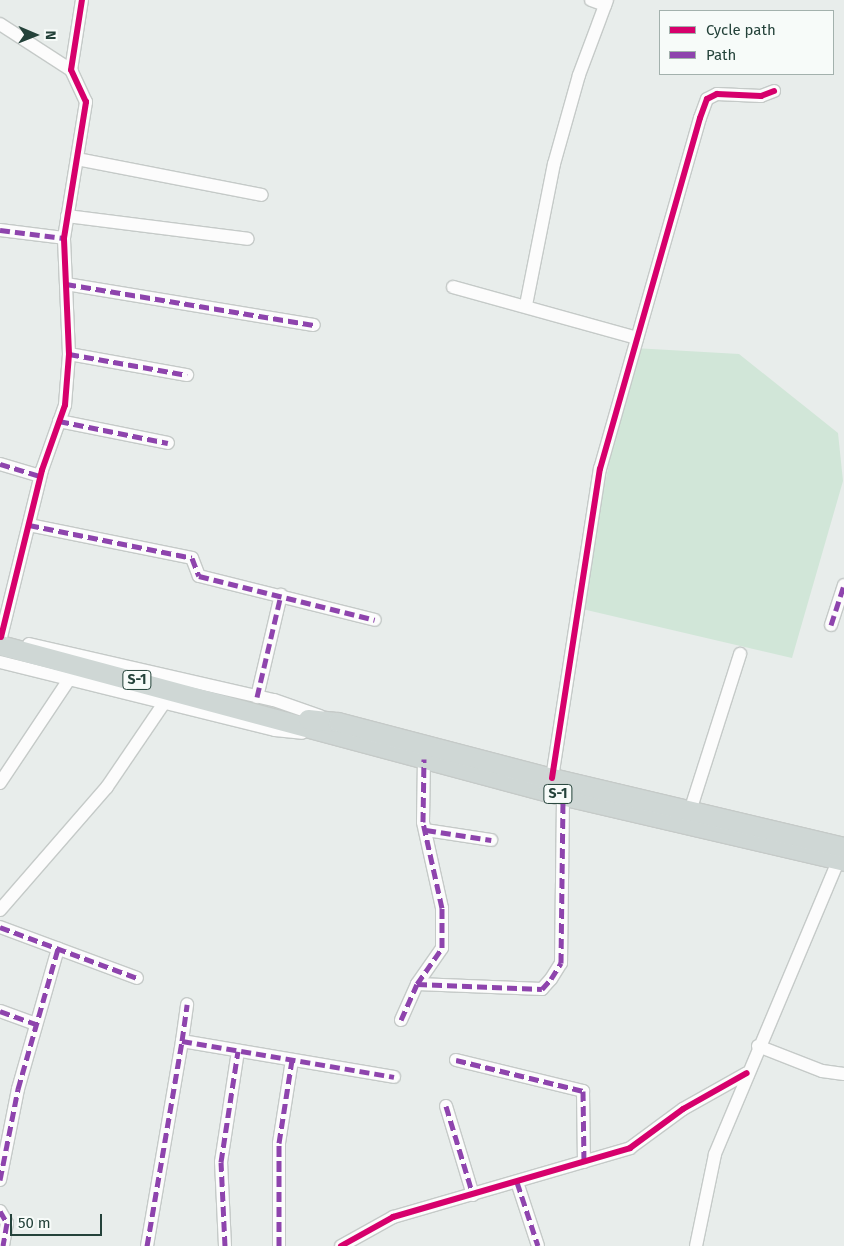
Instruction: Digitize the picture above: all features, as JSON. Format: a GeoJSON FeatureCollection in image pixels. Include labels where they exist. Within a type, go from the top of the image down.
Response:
{"type":"FeatureCollection","features":[{"type":"Feature","properties":{"kind":"main road","name":"S-1"},"geometry":{"type":"LineString","coordinates":[[0,640],[275,715],[690,810],[843,854]]}},
{"type":"Feature","properties":{"kind":"main road","name":"S-1"},"geometry":{"type":"LineString","coordinates":[[336,729],[424,759],[563,795],[843,854]]}},
{"type":"Feature","properties":{"kind":"street"},"geometry":{"type":"LineString","coordinates":[[71,70],[82,0]]}},
{"type":"Feature","properties":{"kind":"street"},"geometry":{"type":"LineString","coordinates":[[526,305],[554,164],[579,75],[606,3],[591,0]]}},
{"type":"Feature","properties":{"kind":"street"},"geometry":{"type":"LineString","coordinates":[[0,24],[71,70],[86,102],[64,238],[69,354],[65,404],[40,476],[0,640],[257,696],[336,729]]}},
{"type":"Feature","properties":{"kind":"street"},"geometry":{"type":"LineString","coordinates":[[552,778],[600,469],[636,338],[708,99],[717,94],[761,96],[774,91]]}},
{"type":"Feature","properties":{"kind":"street"},"geometry":{"type":"LineString","coordinates":[[77,158],[262,195]]}},
{"type":"Feature","properties":{"kind":"street"},"geometry":{"type":"LineString","coordinates":[[67,216],[248,239]]}},
{"type":"Feature","properties":{"kind":"street"},"geometry":{"type":"LineString","coordinates":[[0,230],[64,238]]}},
{"type":"Feature","properties":{"kind":"street"},"geometry":{"type":"LineString","coordinates":[[66,284],[314,325]]}},
{"type":"Feature","properties":{"kind":"street"},"geometry":{"type":"LineString","coordinates":[[453,287],[526,305],[636,338]]}},
{"type":"Feature","properties":{"kind":"street"},"geometry":{"type":"LineString","coordinates":[[69,354],[186,375]]}},
{"type":"Feature","properties":{"kind":"street"},"geometry":{"type":"LineString","coordinates":[[59,421],[168,443]]}},
{"type":"Feature","properties":{"kind":"street"},"geometry":{"type":"LineString","coordinates":[[0,464],[40,476]]}},
{"type":"Feature","properties":{"kind":"street"},"geometry":{"type":"LineString","coordinates":[[28,525],[192,558],[199,576],[375,620]]}},
{"type":"Feature","properties":{"kind":"street"},"geometry":{"type":"LineString","coordinates":[[832,625],[844,585]]}},
{"type":"Feature","properties":{"kind":"street"},"geometry":{"type":"LineString","coordinates":[[257,696],[281,595]]}},
{"type":"Feature","properties":{"kind":"street"},"geometry":{"type":"LineString","coordinates":[[690,810],[740,654]]}},
{"type":"Feature","properties":{"kind":"street"},"geometry":{"type":"LineString","coordinates":[[0,662],[275,730],[336,729]]}},
{"type":"Feature","properties":{"kind":"street"},"geometry":{"type":"LineString","coordinates":[[0,783],[70,678]]}},
{"type":"Feature","properties":{"kind":"street"},"geometry":{"type":"LineString","coordinates":[[0,910],[108,787],[164,702]]}},
{"type":"Feature","properties":{"kind":"street"},"geometry":{"type":"LineString","coordinates":[[401,1020],[417,984],[442,948],[442,908],[426,830],[424,759]]}},
{"type":"Feature","properties":{"kind":"street"},"geometry":{"type":"LineString","coordinates":[[417,984],[542,990],[551,979],[561,963],[563,795]]}},
{"type":"Feature","properties":{"kind":"street"},"geometry":{"type":"LineString","coordinates":[[426,830],[491,840]]}},
{"type":"Feature","properties":{"kind":"street"},"geometry":{"type":"LineString","coordinates":[[696,1246],[715,1154],[758,1046],[843,854]]}},
{"type":"Feature","properties":{"kind":"street"},"geometry":{"type":"LineString","coordinates":[[0,926],[137,978]]}},
{"type":"Feature","properties":{"kind":"street"},"geometry":{"type":"LineString","coordinates":[[0,1180],[18,1089],[58,949]]}},
{"type":"Feature","properties":{"kind":"street"},"geometry":{"type":"LineString","coordinates":[[147,1246],[187,1004]]}},
{"type":"Feature","properties":{"kind":"street"},"geometry":{"type":"LineString","coordinates":[[0,1011],[36,1024]]}},
{"type":"Feature","properties":{"kind":"street"},"geometry":{"type":"LineString","coordinates":[[182,1041],[394,1078]]}},
{"type":"Feature","properties":{"kind":"street"},"geometry":{"type":"LineString","coordinates":[[758,1046],[822,1071],[844,1074]]}},
{"type":"Feature","properties":{"kind":"street"},"geometry":{"type":"LineString","coordinates":[[225,1246],[221,1162],[238,1051]]}},
{"type":"Feature","properties":{"kind":"street"},"geometry":{"type":"LineString","coordinates":[[279,1246],[279,1143],[292,1060]]}},
{"type":"Feature","properties":{"kind":"street"},"geometry":{"type":"LineString","coordinates":[[456,1060],[582,1091],[584,1162]]}},
{"type":"Feature","properties":{"kind":"street"},"geometry":{"type":"LineString","coordinates":[[346,1245],[393,1217],[630,1148],[683,1110],[747,1073]]}},
{"type":"Feature","properties":{"kind":"street"},"geometry":{"type":"LineString","coordinates":[[446,1106],[473,1195]]}},
{"type":"Feature","properties":{"kind":"street"},"geometry":{"type":"LineString","coordinates":[[517,1182],[538,1246]]}},
{"type":"Feature","properties":{"kind":"street"},"geometry":{"type":"LineString","coordinates":[[0,1211],[7,1223],[3,1246]]}},
{"type":"Feature","properties":{"kind":"green space"},"geometry":{"type":"Polygon","coordinates":[[[634,348],[739,354],[838,433],[843,481],[792,658],[578,608],[634,348]]]}},
{"type":"Feature","properties":{"kind":"marked path"},"geometry":{"type":"LineString","coordinates":[[0,230],[64,238]]}},
{"type":"Feature","properties":{"kind":"marked path"},"geometry":{"type":"LineString","coordinates":[[66,284],[314,325]]}},
{"type":"Feature","properties":{"kind":"marked path"},"geometry":{"type":"LineString","coordinates":[[69,354],[187,375]]}},
{"type":"Feature","properties":{"kind":"marked path"},"geometry":{"type":"LineString","coordinates":[[59,421],[168,443]]}},
{"type":"Feature","properties":{"kind":"marked path"},"geometry":{"type":"LineString","coordinates":[[0,464],[40,476]]}},
{"type":"Feature","properties":{"kind":"marked path"},"geometry":{"type":"LineString","coordinates":[[29,525],[192,558],[199,576],[375,620]]}},
{"type":"Feature","properties":{"kind":"marked path"},"geometry":{"type":"LineString","coordinates":[[831,625],[844,585]]}},
{"type":"Feature","properties":{"kind":"marked path"},"geometry":{"type":"LineString","coordinates":[[257,697],[281,595]]}},
{"type":"Feature","properties":{"kind":"marked path"},"geometry":{"type":"LineString","coordinates":[[401,1020],[417,984],[442,948],[442,908],[423,822],[424,759]]}},
{"type":"Feature","properties":{"kind":"marked path"},"geometry":{"type":"LineString","coordinates":[[417,984],[542,989],[551,979],[561,963],[563,795]]}},
{"type":"Feature","properties":{"kind":"marked path"},"geometry":{"type":"LineString","coordinates":[[426,830],[491,840]]}},
{"type":"Feature","properties":{"kind":"marked path"},"geometry":{"type":"LineString","coordinates":[[0,927],[137,978]]}},
{"type":"Feature","properties":{"kind":"marked path"},"geometry":{"type":"LineString","coordinates":[[0,1180],[18,1089],[58,949]]}},
{"type":"Feature","properties":{"kind":"marked path"},"geometry":{"type":"LineString","coordinates":[[182,1041],[187,1004]]}},
{"type":"Feature","properties":{"kind":"marked path"},"geometry":{"type":"LineString","coordinates":[[0,1011],[36,1024]]}},
{"type":"Feature","properties":{"kind":"marked path"},"geometry":{"type":"LineString","coordinates":[[147,1246],[182,1041],[394,1077]]}},
{"type":"Feature","properties":{"kind":"marked path"},"geometry":{"type":"LineString","coordinates":[[225,1246],[221,1162],[238,1051]]}},
{"type":"Feature","properties":{"kind":"marked path"},"geometry":{"type":"LineString","coordinates":[[279,1246],[279,1143],[292,1060]]}},
{"type":"Feature","properties":{"kind":"marked path"},"geometry":{"type":"LineString","coordinates":[[456,1060],[583,1091],[584,1162]]}},
{"type":"Feature","properties":{"kind":"marked path"},"geometry":{"type":"LineString","coordinates":[[446,1106],[473,1195]]}},
{"type":"Feature","properties":{"kind":"marked path"},"geometry":{"type":"LineString","coordinates":[[517,1182],[538,1246]]}},
{"type":"Feature","properties":{"kind":"marked path"},"geometry":{"type":"LineString","coordinates":[[0,1211],[7,1223],[3,1246]]}},
{"type":"Feature","properties":{"kind":"cycle path"},"geometry":{"type":"LineString","coordinates":[[1,637],[42,470],[65,405],[69,354],[64,238],[86,102],[71,70],[82,0]]}},
{"type":"Feature","properties":{"kind":"cycle path"},"geometry":{"type":"LineString","coordinates":[[552,778],[600,469],[700,118],[707,99],[717,94],[761,96],[774,91]]}},
{"type":"Feature","properties":{"kind":"cycle path"},"geometry":{"type":"LineString","coordinates":[[341,1246],[393,1217],[630,1148],[683,1109],[747,1073]]}}]}
